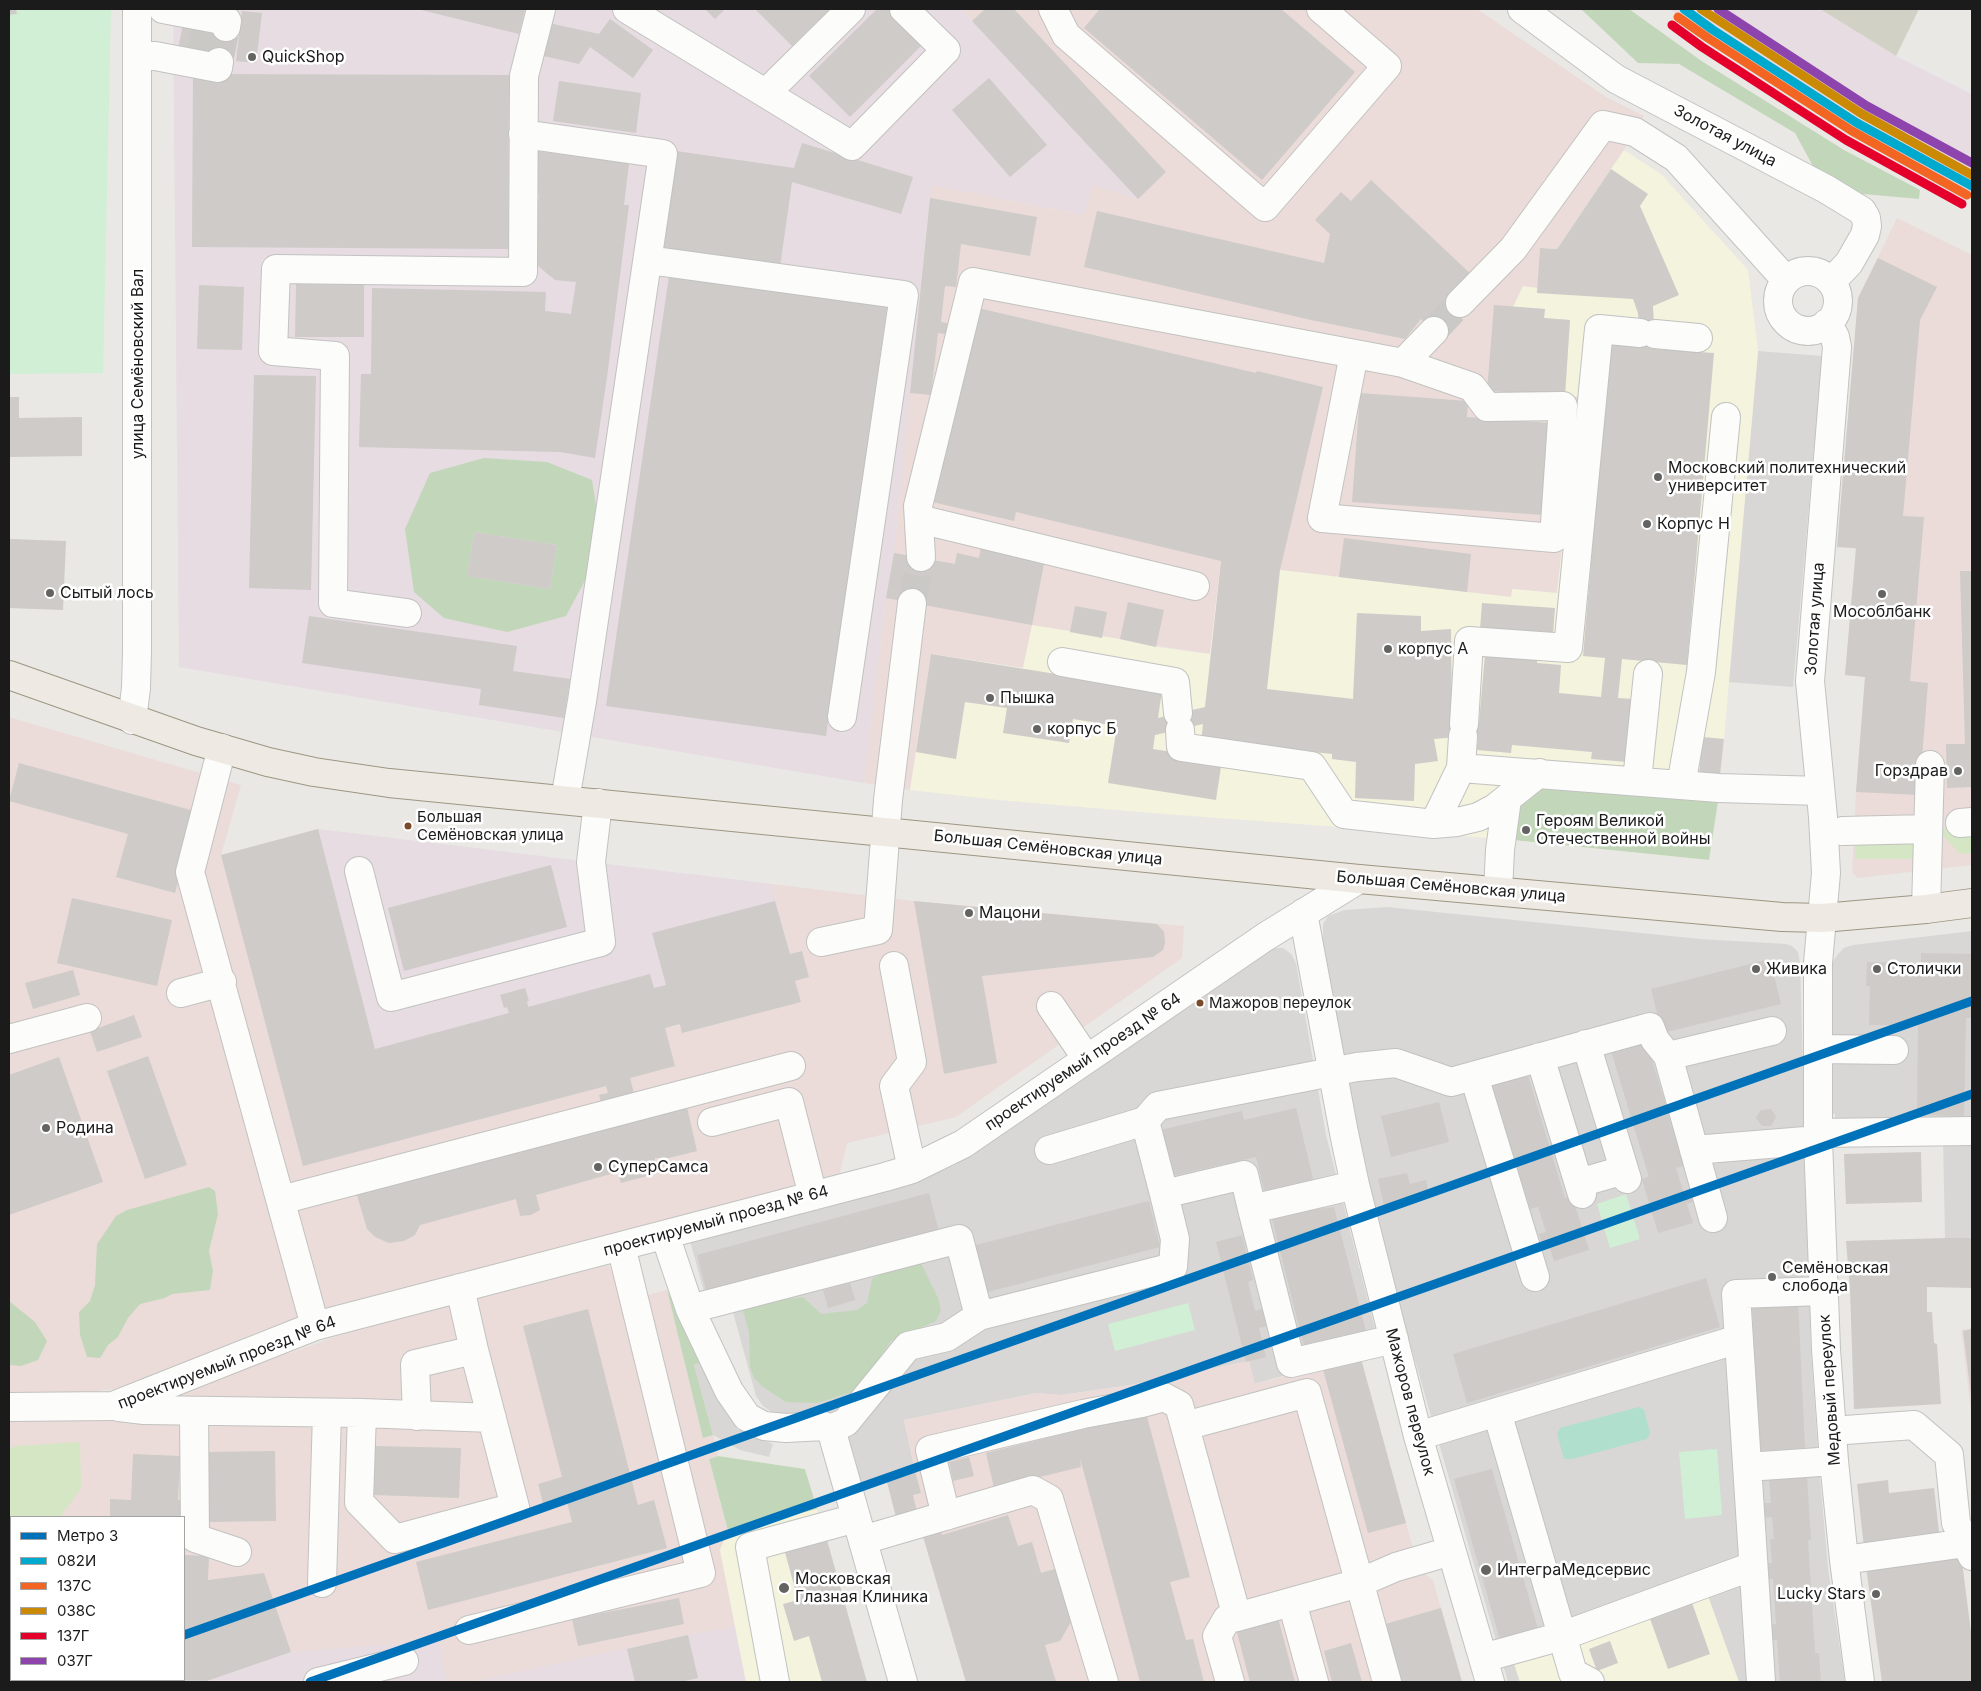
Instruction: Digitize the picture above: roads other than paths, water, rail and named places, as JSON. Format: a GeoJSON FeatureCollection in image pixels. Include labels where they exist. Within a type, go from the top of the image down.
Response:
{"type":"FeatureCollection","features":[{"type":"Feature","properties":{"kind":"main road","name":"Большая Семёновская улица"},"geometry":{"type":"LineString","coordinates":[[9,675],[132,720],[268,762],[314,772],[389,783],[1359,879],[1782,917],[1822,918],[1972,903]]}},
{"type":"Feature","properties":{"kind":"main road","name":"Большая Семёновская улица"},"geometry":{"type":"LineString","coordinates":[[9,690],[132,720]]}},
{"type":"Feature","properties":{"kind":"street","name":"улица Семёновский Вал"},"geometry":{"type":"LineString","coordinates":[[132,720],[136,688],[137,651],[137,9]]}},
{"type":"Feature","properties":{"kind":"street"},"geometry":{"type":"LineString","coordinates":[[163,9],[204,20]]}},
{"type":"Feature","properties":{"kind":"street"},"geometry":{"type":"LineString","coordinates":[[407,613],[333,603],[335,356],[273,351],[276,269],[523,272],[524,76],[541,9]]}},
{"type":"Feature","properties":{"kind":"street"},"geometry":{"type":"LineString","coordinates":[[627,9],[852,146],[946,50],[904,9]]}},
{"type":"Feature","properties":{"kind":"street"},"geometry":{"type":"LineString","coordinates":[[766,94],[851,9]]}},
{"type":"Feature","properties":{"kind":"street"},"geometry":{"type":"LineString","coordinates":[[1053,9],[1066,35],[1265,207],[1387,66],[1321,9]]}},
{"type":"Feature","properties":{"kind":"street","name":"Золотая улица"},"geometry":{"type":"LineString","coordinates":[[1522,9],[1616,79],[1826,189],[1862,211],[1874,240],[1832,282]]}},
{"type":"Feature","properties":{"kind":"street"},"geometry":{"type":"LineString","coordinates":[[137,56],[197,60]]}},
{"type":"Feature","properties":{"kind":"street"},"geometry":{"type":"LineString","coordinates":[[1460,303],[1514,248],[1604,125],[1635,132],[1676,158],[1786,280]]}},
{"type":"Feature","properties":{"kind":"street"},"geometry":{"type":"LineString","coordinates":[[523,134],[663,154],[565,800]]}},
{"type":"Feature","properties":{"kind":"street"},"geometry":{"type":"LineString","coordinates":[[648,260],[904,295],[842,717]]}},
{"type":"Feature","properties":{"kind":"street"},"geometry":{"type":"LineString","coordinates":[[1804,271],[1824,275],[1832,282],[1837,292],[1838,304],[1834,315],[1827,324],[1817,329],[1806,331],[1795,328],[1786,321],[1780,312],[1778,300],[1780,289],[1786,280],[1794,274],[1804,271]]}},
{"type":"Feature","properties":{"kind":"street"},"geometry":{"type":"LineString","coordinates":[[921,557],[918,506],[973,282],[1403,363],[1472,387],[1487,407],[1563,406],[1554,538],[1322,518],[1354,354]]}},
{"type":"Feature","properties":{"kind":"street","name":"Золотая улица"},"geometry":{"type":"LineString","coordinates":[[1822,918],[1826,873],[1810,681],[1837,347],[1835,337],[1827,324]]}},
{"type":"Feature","properties":{"kind":"street"},"geometry":{"type":"LineString","coordinates":[[1434,824],[1461,768],[1469,641],[1568,648],[1598,329],[1698,338]]}},
{"type":"Feature","properties":{"kind":"street"},"geometry":{"type":"LineString","coordinates":[[1403,363],[1434,331]]}},
{"type":"Feature","properties":{"kind":"street"},"geometry":{"type":"LineString","coordinates":[[1681,785],[1701,672],[1726,417]]}},
{"type":"Feature","properties":{"kind":"street"},"geometry":{"type":"LineString","coordinates":[[919,520],[1195,586]]}},
{"type":"Feature","properties":{"kind":"street"},"geometry":{"type":"LineString","coordinates":[[821,942],[878,930],[885,832],[912,603]]}},
{"type":"Feature","properties":{"kind":"street"},"geometry":{"type":"LineString","coordinates":[[1062,662],[1174,682],[1182,747],[1312,766],[1344,814],[1434,824],[1457,822],[1478,817],[1495,808],[1539,773]]}},
{"type":"Feature","properties":{"kind":"street"},"geometry":{"type":"LineString","coordinates":[[1638,781],[1648,674]]}},
{"type":"Feature","properties":{"kind":"street"},"geometry":{"type":"LineString","coordinates":[[222,748],[190,872],[222,982],[315,1326]]}},
{"type":"Feature","properties":{"kind":"street"},"geometry":{"type":"LineString","coordinates":[[1926,909],[1930,765]]}},
{"type":"Feature","properties":{"kind":"street"},"geometry":{"type":"LineString","coordinates":[[1461,768],[1719,788],[1820,791]]}},
{"type":"Feature","properties":{"kind":"street"},"geometry":{"type":"LineString","coordinates":[[1498,891],[1500,845],[1506,799]]}},
{"type":"Feature","properties":{"kind":"street"},"geometry":{"type":"LineString","coordinates":[[359,871],[392,997],[601,942],[591,862],[598,803]]}},
{"type":"Feature","properties":{"kind":"street"},"geometry":{"type":"LineString","coordinates":[[1843,831],[1927,829]]}},
{"type":"Feature","properties":{"kind":"street","name":"проектируемый проезд № 64"},"geometry":{"type":"LineString","coordinates":[[9,1407],[113,1406],[315,1326],[813,1196],[912,1168],[963,1144],[1303,913],[1359,879]]}},
{"type":"Feature","properties":{"kind":"street","name":"Мажоров переулок"},"geometry":{"type":"LineString","coordinates":[[1303,913],[1355,1185],[1418,1436],[1487,1670]]}},
{"type":"Feature","properties":{"kind":"street","name":"Медовый переулок"},"geometry":{"type":"LineString","coordinates":[[1822,918],[1818,963],[1818,1137],[1823,1291],[1834,1461],[1844,1560],[1860,1682]]}},
{"type":"Feature","properties":{"kind":"street"},"geometry":{"type":"LineString","coordinates":[[894,966],[912,1062],[894,1086],[912,1168]]}},
{"type":"Feature","properties":{"kind":"street"},"geometry":{"type":"LineString","coordinates":[[181,993],[222,982]]}},
{"type":"Feature","properties":{"kind":"street"},"geometry":{"type":"LineString","coordinates":[[1051,1006],[1087,1059]]}},
{"type":"Feature","properties":{"kind":"street"},"geometry":{"type":"LineString","coordinates":[[9,1039],[87,1018]]}},
{"type":"Feature","properties":{"kind":"street"},"geometry":{"type":"LineString","coordinates":[[1049,1150],[1145,1121],[1158,1106],[1356,1067],[1396,1063],[1451,1082],[1650,1027],[1655,1040],[1668,1056],[1713,1218]]}},
{"type":"Feature","properties":{"kind":"street"},"geometry":{"type":"LineString","coordinates":[[1668,1056],[1772,1031]]}},
{"type":"Feature","properties":{"kind":"street"},"geometry":{"type":"LineString","coordinates":[[1540,1058],[1580,1188],[1626,1174],[1586,1044]]}},
{"type":"Feature","properties":{"kind":"street"},"geometry":{"type":"LineString","coordinates":[[1819,1049],[1894,1050]]}},
{"type":"Feature","properties":{"kind":"street"},"geometry":{"type":"LineString","coordinates":[[281,1200],[791,1066]]}},
{"type":"Feature","properties":{"kind":"street"},"geometry":{"type":"LineString","coordinates":[[1474,1076],[1535,1277]]}},
{"type":"Feature","properties":{"kind":"street"},"geometry":{"type":"LineString","coordinates":[[712,1122],[789,1102],[813,1196]]}},
{"type":"Feature","properties":{"kind":"street"},"geometry":{"type":"LineString","coordinates":[[664,1235],[690,1309],[729,1391],[747,1416],[764,1426],[786,1428],[824,1426],[831,1429],[846,1422],[908,1346],[947,1337],[979,1316],[1172,1267],[1175,1239],[1145,1121]]}},
{"type":"Feature","properties":{"kind":"street"},"geometry":{"type":"LineString","coordinates":[[1694,1150],[1818,1137],[1972,1131]]}},
{"type":"Feature","properties":{"kind":"street"},"geometry":{"type":"LineString","coordinates":[[1164,1194],[1244,1175],[1291,1363],[1394,1339]]}},
{"type":"Feature","properties":{"kind":"street"},"geometry":{"type":"LineString","coordinates":[[1252,1209],[1355,1185]]}},
{"type":"Feature","properties":{"kind":"street"},"geometry":{"type":"LineString","coordinates":[[690,1309],[959,1240],[979,1316]]}},
{"type":"Feature","properties":{"kind":"street"},"geometry":{"type":"LineString","coordinates":[[469,1630],[701,1573],[621,1246]]}},
{"type":"Feature","properties":{"kind":"street"},"geometry":{"type":"LineString","coordinates":[[362,1413],[359,1502],[395,1539],[515,1507],[474,1350],[460,1288]]}},
{"type":"Feature","properties":{"kind":"street"},"geometry":{"type":"LineString","coordinates":[[1761,1682],[1736,1294],[1823,1291]]}},
{"type":"Feature","properties":{"kind":"street"},"geometry":{"type":"LineString","coordinates":[[1418,1436],[1739,1339]]}},
{"type":"Feature","properties":{"kind":"street"},"geometry":{"type":"LineString","coordinates":[[417,1416],[415,1364],[474,1350]]}},
{"type":"Feature","properties":{"kind":"street"},"geometry":{"type":"LineString","coordinates":[[1185,1426],[1307,1393],[1387,1682]]}},
{"type":"Feature","properties":{"kind":"street"},"geometry":{"type":"LineString","coordinates":[[946,1516],[930,1450],[1082,1414],[1164,1397],[1180,1405],[1237,1616]]}},
{"type":"Feature","properties":{"kind":"street"},"geometry":{"type":"LineString","coordinates":[[113,1406],[144,1410],[362,1413],[492,1418]]}},
{"type":"Feature","properties":{"kind":"street"},"geometry":{"type":"LineString","coordinates":[[194,1411],[195,1538],[237,1552]]}},
{"type":"Feature","properties":{"kind":"street"},"geometry":{"type":"LineString","coordinates":[[1497,1412],[1573,1673],[1590,1682]]}},
{"type":"Feature","properties":{"kind":"street"},"geometry":{"type":"LineString","coordinates":[[322,1583],[327,1413]]}},
{"type":"Feature","properties":{"kind":"street"},"geometry":{"type":"LineString","coordinates":[[1832,1431],[1914,1425],[1949,1455],[1956,1523],[1969,1549],[1844,1560]]}},
{"type":"Feature","properties":{"kind":"street"},"geometry":{"type":"LineString","coordinates":[[831,1429],[903,1682]]}},
{"type":"Feature","properties":{"kind":"street"},"geometry":{"type":"LineString","coordinates":[[1747,1467],[1834,1461]]}},
{"type":"Feature","properties":{"kind":"street"},"geometry":{"type":"LineString","coordinates":[[775,1682],[750,1547],[946,1516],[1032,1490],[1049,1498],[1104,1682]]}},
{"type":"Feature","properties":{"kind":"street"},"geometry":{"type":"LineString","coordinates":[[1230,1682],[1217,1636],[1227,1619],[1359,1583],[1396,1566],[1451,1551]]}},
{"type":"Feature","properties":{"kind":"street"},"geometry":{"type":"LineString","coordinates":[[1487,1670],[1562,1636],[1753,1566]]}},
{"type":"Feature","properties":{"kind":"street"},"geometry":{"type":"LineString","coordinates":[[1292,1602],[1314,1682]]}},
{"type":"Feature","properties":{"kind":"street"},"geometry":{"type":"LineString","coordinates":[[318,1682],[404,1661]]}},
{"type":"Feature","properties":{"kind":"tunnel"},"geometry":{"type":"LineString","coordinates":[[200,59],[207,24]]}},
{"type":"Feature","properties":{"kind":"tunnel"},"geometry":{"type":"LineString","coordinates":[[219,62],[226,27]]}},
{"type":"Feature","properties":{"kind":"tunnel"},"geometry":{"type":"LineString","coordinates":[[1434,331],[1460,303]]}},
{"type":"Feature","properties":{"kind":"tunnel"},"geometry":{"type":"LineString","coordinates":[[912,603],[921,557]]}},
{"type":"Feature","properties":{"kind":"metro line","name":"3"},"geometry":{"type":"LineString","coordinates":[[185,1635],[1972,1001]]}},
{"type":"Feature","properties":{"kind":"metro line","name":"3"},"geometry":{"type":"LineString","coordinates":[[310,1682],[1972,1094]]}},
{"type":"Feature","properties":{"kind":"place","name":"QuickShop"},"geometry":{"type":"Point","coordinates":[252,57]}},
{"type":"Feature","properties":{"kind":"place","name":"Московский политехнический университет"},"geometry":{"type":"Point","coordinates":[1658,477]}},
{"type":"Feature","properties":{"kind":"place","name":"Корпус Н"},"geometry":{"type":"Point","coordinates":[1647,524]}},
{"type":"Feature","properties":{"kind":"place","name":"Сытый лось"},"geometry":{"type":"Point","coordinates":[50,593]}},
{"type":"Feature","properties":{"kind":"place","name":"Мособлбанк"},"geometry":{"type":"Point","coordinates":[1882,594]}},
{"type":"Feature","properties":{"kind":"place","name":"корпус А"},"geometry":{"type":"Point","coordinates":[1388,649]}},
{"type":"Feature","properties":{"kind":"place","name":"Пышка"},"geometry":{"type":"Point","coordinates":[990,698]}},
{"type":"Feature","properties":{"kind":"place","name":"корпус Б"},"geometry":{"type":"Point","coordinates":[1037,729]}},
{"type":"Feature","properties":{"kind":"place","name":"Горздрав"},"geometry":{"type":"Point","coordinates":[1958,771]}},
{"type":"Feature","properties":{"kind":"place","name":"Большая Семёновская улица"},"geometry":{"type":"Point","coordinates":[408,826]}},
{"type":"Feature","properties":{"kind":"place","name":"Героям Великой Отечественной войны"},"geometry":{"type":"Point","coordinates":[1526,830]}},
{"type":"Feature","properties":{"kind":"place","name":"Мацони"},"geometry":{"type":"Point","coordinates":[969,913]}},
{"type":"Feature","properties":{"kind":"place","name":"Живика"},"geometry":{"type":"Point","coordinates":[1756,969]}},
{"type":"Feature","properties":{"kind":"place","name":"Столички"},"geometry":{"type":"Point","coordinates":[1877,969]}},
{"type":"Feature","properties":{"kind":"place","name":"Мажоров переулок"},"geometry":{"type":"Point","coordinates":[1200,1003]}},
{"type":"Feature","properties":{"kind":"place","name":"Родина"},"geometry":{"type":"Point","coordinates":[46,1128]}},
{"type":"Feature","properties":{"kind":"place","name":"СуперСамса"},"geometry":{"type":"Point","coordinates":[598,1167]}},
{"type":"Feature","properties":{"kind":"place","name":"Семёновская слобода"},"geometry":{"type":"Point","coordinates":[1772,1277]}},
{"type":"Feature","properties":{"kind":"place","name":"ИнтеграМедсервис"},"geometry":{"type":"Point","coordinates":[1486,1570]}},
{"type":"Feature","properties":{"kind":"place","name":"Московская Глазная Клиника"},"geometry":{"type":"Point","coordinates":[784,1588]}},
{"type":"Feature","properties":{"kind":"place","name":"Lucky Stars"},"geometry":{"type":"Point","coordinates":[1876,1594]}}]}
